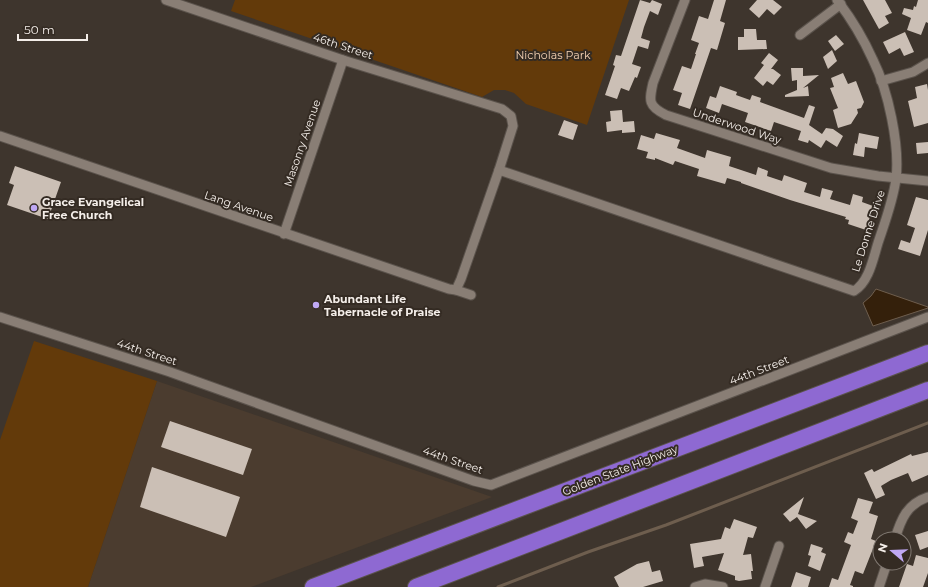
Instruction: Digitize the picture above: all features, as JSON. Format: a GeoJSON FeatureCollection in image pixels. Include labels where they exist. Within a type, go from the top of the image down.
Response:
{"type":"FeatureCollection","features":[{"type":"Feature","properties":{"kind":"highway","name":"Golden State Highway"},"geometry":{"type":"LineString","coordinates":[[312,587],[928,353]]}},
{"type":"Feature","properties":{"kind":"highway"},"geometry":{"type":"LineString","coordinates":[[416,587],[928,390]]}},
{"type":"Feature","properties":{"kind":"street","name":"46th Street"},"geometry":{"type":"LineString","coordinates":[[166,0],[343,60],[502,109],[511,116],[513,126],[500,170]]}},
{"type":"Feature","properties":{"kind":"street","name":"Underwood Way"},"geometry":{"type":"LineString","coordinates":[[685,0],[653,83],[650,96],[651,104],[655,110],[666,115],[823,166],[853,172],[928,181]]}},
{"type":"Feature","properties":{"kind":"street","name":"Le Donne Drive"},"geometry":{"type":"LineString","coordinates":[[500,170],[854,291],[859,288],[866,278],[893,195],[896,178],[895,144],[893,127],[874,60],[839,2]]}},
{"type":"Feature","properties":{"kind":"street"},"geometry":{"type":"LineString","coordinates":[[800,34],[839,2]]}},
{"type":"Feature","properties":{"kind":"street","name":"Masonry Avenue"},"geometry":{"type":"LineString","coordinates":[[284,234],[343,60]]}},
{"type":"Feature","properties":{"kind":"street"},"geometry":{"type":"LineString","coordinates":[[881,81],[913,72],[928,63]]}},
{"type":"Feature","properties":{"kind":"street","name":"Lang Avenue"},"geometry":{"type":"LineString","coordinates":[[0,136],[284,234],[441,287],[471,295]]}},
{"type":"Feature","properties":{"kind":"street"},"geometry":{"type":"LineString","coordinates":[[456,290],[500,170]]}},
{"type":"Feature","properties":{"kind":"street","name":"44th Street"},"geometry":{"type":"LineString","coordinates":[[0,317],[170,372],[474,481],[491,485],[928,316]]}},
{"type":"Feature","properties":{"kind":"street"},"geometry":{"type":"LineString","coordinates":[[898,531],[901,520],[909,508],[928,497]]}},
{"type":"Feature","properties":{"kind":"street"},"geometry":{"type":"LineString","coordinates":[[765,587],[780,546]]}},
{"type":"Feature","properties":{"kind":"street"},"geometry":{"type":"LineString","coordinates":[[879,587],[884,571]]}},
{"type":"Feature","properties":{"kind":"street"},"geometry":{"type":"LineString","coordinates":[[694,587],[705,584],[723,587]]}},
{"type":"Feature","properties":{"kind":"shaded area"},"geometry":{"type":"Polygon","coordinates":[[[876,289],[928,308],[873,326],[863,303],[876,289]]]}},
{"type":"Feature","properties":{"kind":"shaded area"},"geometry":{"type":"Polygon","coordinates":[[[157,381],[492,497],[251,587],[88,587],[157,381]]]}},
{"type":"Feature","properties":{"kind":"green space","name":"Nicholas Park"},"geometry":{"type":"Polygon","coordinates":[[[235,0],[629,0],[587,125],[526,104],[514,93],[505,90],[494,90],[482,97],[231,11],[235,0]]]}},
{"type":"Feature","properties":{"kind":"green space"},"geometry":{"type":"Polygon","coordinates":[[[34,341],[157,381],[88,587],[0,587],[0,440],[34,341]]]}},
{"type":"Feature","properties":{"kind":"building"},"geometry":{"type":"Polygon","coordinates":[[[640,0],[650,3],[652,0],[662,4],[658,15],[650,11],[644,27],[641,38],[650,41],[648,49],[638,46],[632,64],[641,67],[637,78],[635,77],[629,91],[621,88],[617,99],[605,95],[615,66],[613,65],[616,55],[621,56],[640,0]]]}},
{"type":"Feature","properties":{"kind":"building"},"geometry":{"type":"Polygon","coordinates":[[[714,0],[726,0],[720,21],[725,23],[717,50],[711,48],[690,109],[678,105],[682,93],[673,90],[682,66],[691,69],[699,43],[691,40],[699,16],[708,19],[714,0]]]}},
{"type":"Feature","properties":{"kind":"building"},"geometry":{"type":"Polygon","coordinates":[[[757,0],[773,0],[782,7],[774,15],[767,9],[759,18],[749,9],[757,0]]]}},
{"type":"Feature","properties":{"kind":"building"},"geometry":{"type":"Polygon","coordinates":[[[863,0],[885,0],[892,13],[885,16],[889,23],[879,29],[863,0]]]}},
{"type":"Feature","properties":{"kind":"building"},"geometry":{"type":"Polygon","coordinates":[[[918,0],[928,0],[928,23],[926,22],[921,35],[907,30],[911,18],[902,14],[904,8],[913,10],[914,6],[916,7],[918,0]]]}},
{"type":"Feature","properties":{"kind":"building"},"geometry":{"type":"Polygon","coordinates":[[[744,29],[756,29],[757,40],[766,40],[767,49],[738,50],[738,37],[744,37],[744,29]]]}},
{"type":"Feature","properties":{"kind":"building"},"geometry":{"type":"Polygon","coordinates":[[[905,32],[914,52],[904,56],[900,48],[889,54],[883,42],[905,32]]]}},
{"type":"Feature","properties":{"kind":"building"},"geometry":{"type":"Polygon","coordinates":[[[836,35],[844,44],[835,51],[828,41],[836,35]]]}},
{"type":"Feature","properties":{"kind":"building"},"geometry":{"type":"Polygon","coordinates":[[[832,50],[837,61],[828,69],[823,57],[832,50]]]}},
{"type":"Feature","properties":{"kind":"building"},"geometry":{"type":"Polygon","coordinates":[[[769,53],[778,60],[771,69],[781,75],[773,85],[767,81],[763,86],[754,78],[764,65],[761,63],[769,53]]]}},
{"type":"Feature","properties":{"kind":"building"},"geometry":{"type":"Polygon","coordinates":[[[791,68],[803,68],[803,76],[819,75],[803,88],[808,86],[809,96],[785,97],[785,95],[797,90],[797,80],[792,81],[791,68]]]}},
{"type":"Feature","properties":{"kind":"building"},"geometry":{"type":"Polygon","coordinates":[[[843,73],[848,84],[856,81],[864,102],[861,108],[857,109],[858,113],[851,124],[838,128],[833,110],[838,108],[830,88],[834,87],[831,78],[843,73]]]}},
{"type":"Feature","properties":{"kind":"building"},"geometry":{"type":"Polygon","coordinates":[[[927,84],[928,123],[914,127],[908,101],[917,98],[915,87],[927,84]]]}},
{"type":"Feature","properties":{"kind":"building"},"geometry":{"type":"Polygon","coordinates":[[[720,86],[737,92],[736,95],[750,100],[752,95],[761,98],[760,102],[804,118],[809,105],[815,107],[809,125],[822,134],[826,128],[833,129],[843,136],[837,147],[826,140],[821,148],[809,140],[808,143],[798,140],[801,131],[774,122],[771,131],[745,122],[748,113],[722,104],[719,113],[706,108],[710,96],[716,98],[720,86]]]}},
{"type":"Feature","properties":{"kind":"building"},"geometry":{"type":"Polygon","coordinates":[[[622,110],[623,122],[634,121],[635,132],[622,133],[622,130],[607,132],[606,122],[611,121],[610,111],[622,110]]]}},
{"type":"Feature","properties":{"kind":"building"},"geometry":{"type":"Polygon","coordinates":[[[564,120],[578,125],[573,140],[558,135],[564,120]]]}},
{"type":"Feature","properties":{"kind":"building"},"geometry":{"type":"Polygon","coordinates":[[[656,133],[680,140],[677,148],[705,158],[707,150],[731,157],[729,166],[756,175],[758,167],[768,171],[767,176],[782,181],[784,175],[807,183],[804,192],[820,197],[822,188],[833,191],[830,199],[850,205],[853,194],[863,197],[862,202],[873,206],[866,230],[848,224],[849,220],[845,219],[846,217],[790,200],[741,182],[727,178],[725,184],[697,176],[699,169],[675,161],[673,165],[655,158],[655,160],[646,158],[648,152],[637,149],[641,135],[654,139],[656,133]]]}},
{"type":"Feature","properties":{"kind":"building"},"geometry":{"type":"Polygon","coordinates":[[[859,133],[879,137],[877,149],[865,147],[864,157],[853,155],[855,143],[857,144],[859,133]]]}},
{"type":"Feature","properties":{"kind":"building"},"geometry":{"type":"Polygon","coordinates":[[[928,142],[928,153],[917,154],[916,143],[928,142]]]}},
{"type":"Feature","properties":{"kind":"building"},"geometry":{"type":"Polygon","coordinates":[[[15,166],[61,182],[48,219],[7,205],[14,185],[9,183],[15,166]]]}},
{"type":"Feature","properties":{"kind":"building"},"geometry":{"type":"Polygon","coordinates":[[[916,197],[928,200],[928,230],[920,256],[898,249],[901,240],[910,243],[915,228],[907,225],[916,197]]]}},
{"type":"Feature","properties":{"kind":"building"},"geometry":{"type":"Polygon","coordinates":[[[170,421],[252,449],[243,475],[161,447],[170,421]]]}},
{"type":"Feature","properties":{"kind":"building"},"geometry":{"type":"Polygon","coordinates":[[[928,452],[928,475],[912,482],[908,473],[891,480],[881,486],[885,495],[876,499],[864,473],[872,469],[874,472],[911,454],[912,456],[928,452]]]}},
{"type":"Feature","properties":{"kind":"building"},"geometry":{"type":"Polygon","coordinates":[[[152,467],[240,497],[226,537],[140,507],[152,467]]]}},
{"type":"Feature","properties":{"kind":"building"},"geometry":{"type":"Polygon","coordinates":[[[804,497],[798,514],[817,521],[806,529],[797,517],[790,522],[783,514],[804,497]]]}},
{"type":"Feature","properties":{"kind":"building"},"geometry":{"type":"Polygon","coordinates":[[[858,498],[873,502],[869,513],[878,516],[873,531],[872,531],[872,551],[863,574],[855,571],[850,585],[853,587],[829,587],[832,578],[838,580],[851,545],[844,542],[848,532],[853,534],[858,521],[851,518],[858,498]]]}},
{"type":"Feature","properties":{"kind":"building"},"geometry":{"type":"Polygon","coordinates":[[[734,519],[757,527],[753,538],[748,537],[743,555],[751,554],[753,571],[751,571],[752,579],[739,581],[735,580],[735,576],[718,570],[724,553],[702,557],[704,566],[694,568],[690,544],[721,539],[725,527],[730,529],[734,519]]]}},
{"type":"Feature","properties":{"kind":"building"},"geometry":{"type":"Polygon","coordinates":[[[928,531],[928,547],[920,550],[915,535],[928,531]]]}},
{"type":"Feature","properties":{"kind":"building"},"geometry":{"type":"Polygon","coordinates":[[[811,544],[823,548],[821,552],[826,554],[820,571],[808,566],[811,556],[808,555],[811,544]]]}},
{"type":"Feature","properties":{"kind":"building"},"geometry":{"type":"Polygon","coordinates":[[[916,555],[928,558],[928,573],[923,587],[899,587],[905,571],[912,571],[916,555]]]}},
{"type":"Feature","properties":{"kind":"building"},"geometry":{"type":"Polygon","coordinates":[[[649,561],[652,572],[660,570],[663,581],[643,587],[619,587],[614,577],[637,564],[649,561]]]}},
{"type":"Feature","properties":{"kind":"building"},"geometry":{"type":"Polygon","coordinates":[[[796,572],[811,577],[808,587],[791,587],[796,572]]]}},
{"type":"Feature","properties":{"kind":"waterway"},"geometry":{"type":"LineString","coordinates":[[498,587],[588,552],[666,525],[928,423]]}},
{"type":"Feature","properties":{"kind":"place","name":"Grace Evangelical Free Church"},"geometry":{"type":"Point","coordinates":[34,208]}},
{"type":"Feature","properties":{"kind":"place","name":"Abundant Life Tabernacle of Praise"},"geometry":{"type":"Point","coordinates":[316,305]}}]}
